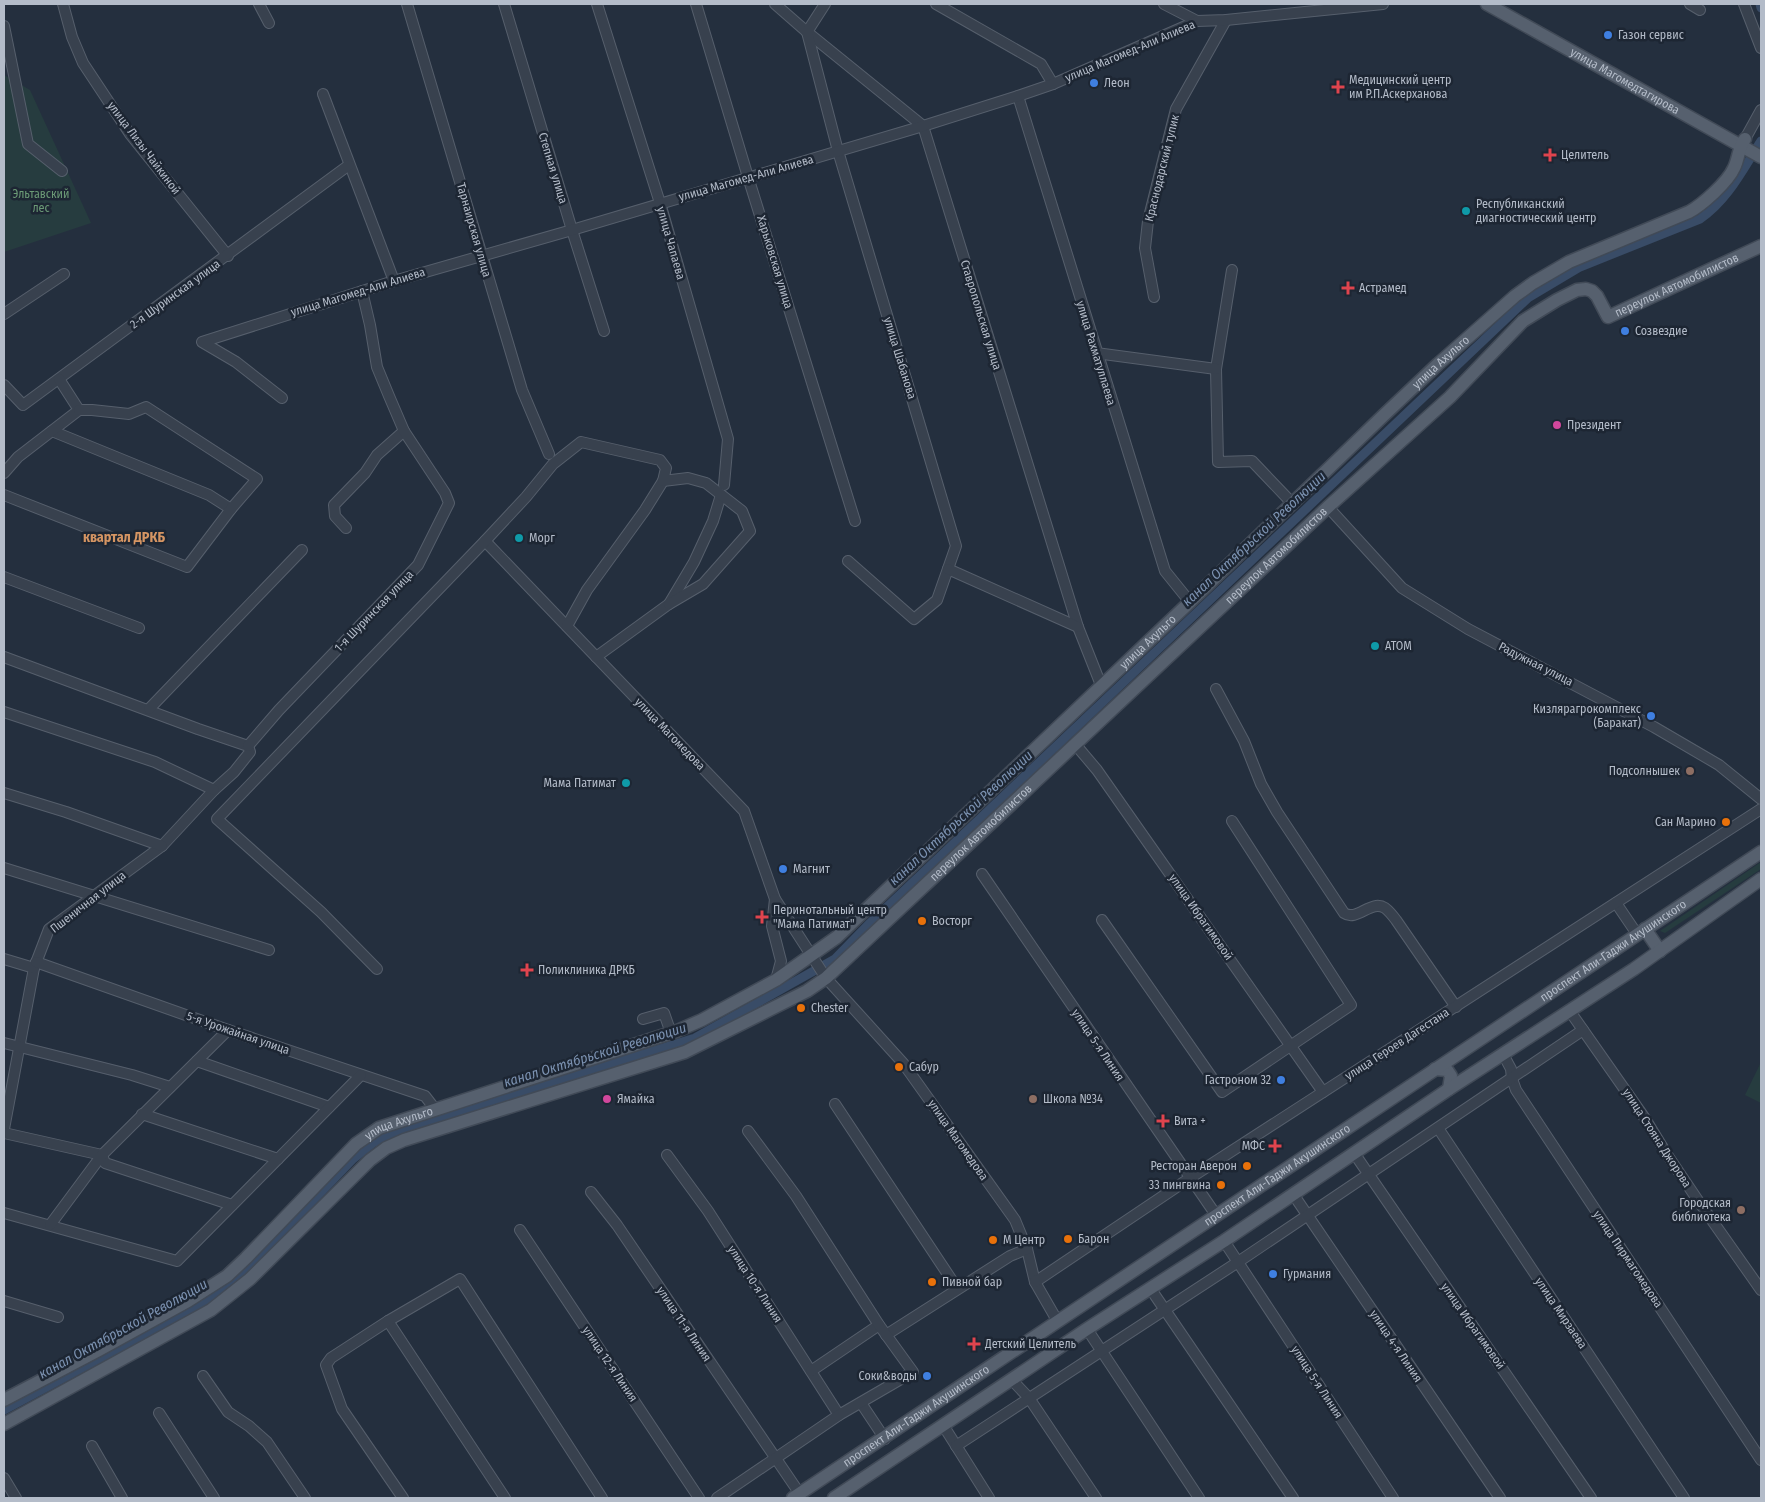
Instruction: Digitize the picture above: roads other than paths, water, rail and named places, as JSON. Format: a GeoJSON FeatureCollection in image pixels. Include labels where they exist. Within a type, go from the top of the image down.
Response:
{"type":"FeatureCollection","features":[{"type":"Feature","properties":{"kind":"main road","name":"улица Магомедтагирова"},"geometry":{"type":"LineString","coordinates":[[1487,4],[1748,145]]}},
{"type":"Feature","properties":{"kind":"main road","name":"улица Магомедтагирова"},"geometry":{"type":"LineString","coordinates":[[1505,4],[1748,145],[1761,157]]}},
{"type":"Feature","properties":{"kind":"main road","name":"улица Ахульго"},"geometry":{"type":"LineString","coordinates":[[4,1400],[205,1291],[237,1267],[356,1144],[370,1133],[388,1124],[670,1033],[710,1016],[813,958],[838,937],[1438,364],[1515,296],[1569,262],[1696,209],[1712,195],[1734,169],[1748,145]]}},
{"type":"Feature","properties":{"kind":"main road","name":"переулок Автомобилистов"},"geometry":{"type":"LineString","coordinates":[[4,1424],[211,1310],[250,1279],[370,1160],[386,1148],[404,1140],[685,1052],[807,990],[826,978],[1328,507],[1450,397],[1522,321],[1577,290],[1586,289],[1592,291],[1597,296],[1608,317],[1761,246]]}},
{"type":"Feature","properties":{"kind":"main road","name":"проспект Али-Гаджи Акушинского"},"geometry":{"type":"LineString","coordinates":[[796,1496],[884,1439],[1435,1069],[1581,974],[1761,852]]}},
{"type":"Feature","properties":{"kind":"main road","name":"проспект Али-Гаджи Акушинского"},"geometry":{"type":"LineString","coordinates":[[834,1498],[1660,951],[1761,879]]}},
{"type":"Feature","properties":{"kind":"main road"},"geometry":{"type":"LineString","coordinates":[[1641,932],[1660,951]]}},
{"type":"Feature","properties":{"kind":"main road"},"geometry":{"type":"LineString","coordinates":[[1435,1069],[1447,1070],[1451,1076],[1449,1089]]}},
{"type":"Feature","properties":{"kind":"street","name":"улица Лизы Чайкиной"},"geometry":{"type":"LineString","coordinates":[[63,4],[72,37],[88,71],[130,134],[228,256]]}},
{"type":"Feature","properties":{"kind":"street"},"geometry":{"type":"LineString","coordinates":[[259,4],[269,23]]}},
{"type":"Feature","properties":{"kind":"street","name":"Тарнаирская улица"},"geometry":{"type":"LineString","coordinates":[[408,4],[522,390],[549,454]]}},
{"type":"Feature","properties":{"kind":"street","name":"Степная улица"},"geometry":{"type":"LineString","coordinates":[[504,4],[604,331]]}},
{"type":"Feature","properties":{"kind":"street","name":"улица Чапаева"},"geometry":{"type":"LineString","coordinates":[[597,4],[660,203],[728,439],[722,490],[713,521],[694,562],[669,604]]}},
{"type":"Feature","properties":{"kind":"street","name":"Харьковская улица"},"geometry":{"type":"LineString","coordinates":[[696,4],[855,520]]}},
{"type":"Feature","properties":{"kind":"street"},"geometry":{"type":"LineString","coordinates":[[776,4],[807,32],[923,126]]}},
{"type":"Feature","properties":{"kind":"street"},"geometry":{"type":"LineString","coordinates":[[807,32],[825,4]]}},
{"type":"Feature","properties":{"kind":"street"},"geometry":{"type":"LineString","coordinates":[[936,4],[1041,64],[1053,84]]}},
{"type":"Feature","properties":{"kind":"street"},"geometry":{"type":"LineString","coordinates":[[1164,4],[1197,21]]}},
{"type":"Feature","properties":{"kind":"street"},"geometry":{"type":"LineString","coordinates":[[1319,4],[1329,10]]}},
{"type":"Feature","properties":{"kind":"street","name":"улица Магомед-Али Алиева"},"geometry":{"type":"LineString","coordinates":[[282,398],[236,362],[202,342],[394,281],[923,126],[1018,96],[1053,84],[1197,21],[1226,20],[1383,4]]}},
{"type":"Feature","properties":{"kind":"street"},"geometry":{"type":"LineString","coordinates":[[1690,4],[1700,10]]}},
{"type":"Feature","properties":{"kind":"street"},"geometry":{"type":"LineString","coordinates":[[1744,4],[1761,48]]}},
{"type":"Feature","properties":{"kind":"street","name":"Краснодарский тупик"},"geometry":{"type":"LineString","coordinates":[[1154,297],[1146,248],[1148,222],[1176,110],[1226,20]]}},
{"type":"Feature","properties":{"kind":"street"},"geometry":{"type":"LineString","coordinates":[[4,26],[28,144],[62,171]]}},
{"type":"Feature","properties":{"kind":"street","name":"улица Шабанова"},"geometry":{"type":"LineString","coordinates":[[807,32],[838,151],[956,546],[937,600],[914,619],[848,561]]}},
{"type":"Feature","properties":{"kind":"street"},"geometry":{"type":"LineString","coordinates":[[323,94],[394,281]]}},
{"type":"Feature","properties":{"kind":"street","name":"улица Рахматуллаева"},"geometry":{"type":"LineString","coordinates":[[1018,96],[1165,571],[1190,602]]}},
{"type":"Feature","properties":{"kind":"street"},"geometry":{"type":"LineString","coordinates":[[1748,145],[1761,110]]}},
{"type":"Feature","properties":{"kind":"street","name":"Ставропольская улица"},"geometry":{"type":"LineString","coordinates":[[923,126],[1078,627],[1101,685]]}},
{"type":"Feature","properties":{"kind":"street","name":"2-я Шуринская улица"},"geometry":{"type":"LineString","coordinates":[[4,385],[23,405],[228,256],[349,165]]}},
{"type":"Feature","properties":{"kind":"street"},"geometry":{"type":"LineString","coordinates":[[1232,270],[1216,369],[1218,462],[1252,461],[1292,503]]}},
{"type":"Feature","properties":{"kind":"street"},"geometry":{"type":"LineString","coordinates":[[4,314],[64,274]]}},
{"type":"Feature","properties":{"kind":"street","name":"1-я Шуринская улица"},"geometry":{"type":"LineString","coordinates":[[249,749],[279,710],[418,565],[446,511],[448,503],[445,493],[404,431],[378,367],[362,291]]}},
{"type":"Feature","properties":{"kind":"street"},"geometry":{"type":"LineString","coordinates":[[1096,353],[1216,369]]}},
{"type":"Feature","properties":{"kind":"street"},"geometry":{"type":"LineString","coordinates":[[59,379],[79,410]]}},
{"type":"Feature","properties":{"kind":"street"},"geometry":{"type":"LineString","coordinates":[[4,473],[18,457],[79,410],[129,414],[146,407],[257,479],[231,509],[188,567],[4,495]]}},
{"type":"Feature","properties":{"kind":"street"},"geometry":{"type":"LineString","coordinates":[[52,431],[209,495],[231,509]]}},
{"type":"Feature","properties":{"kind":"street"},"geometry":{"type":"LineString","coordinates":[[346,528],[335,516],[334,505],[365,473],[377,455],[404,431]]}},
{"type":"Feature","properties":{"kind":"street"},"geometry":{"type":"LineString","coordinates":[[377,969],[321,912],[217,819],[485,541],[526,497],[553,464],[580,442],[660,460],[666,468],[663,481],[646,510],[587,590],[567,626]]}},
{"type":"Feature","properties":{"kind":"street"},"geometry":{"type":"LineString","coordinates":[[596,657],[669,604],[703,584],[750,531],[742,512],[722,490],[688,478],[663,481]]}},
{"type":"Feature","properties":{"kind":"street","name":"Радужная улица"},"geometry":{"type":"LineString","coordinates":[[1328,507],[1402,588],[1468,629],[1654,727],[1719,765],[1761,799]]}},
{"type":"Feature","properties":{"kind":"street","name":"улица Магомедова"},"geometry":{"type":"LineString","coordinates":[[485,541],[744,811],[775,899],[826,978],[903,1063],[1015,1220],[1027,1250],[1035,1282],[1058,1322]]}},
{"type":"Feature","properties":{"kind":"street"},"geometry":{"type":"LineString","coordinates":[[149,709],[302,550]]}},
{"type":"Feature","properties":{"kind":"street"},"geometry":{"type":"LineString","coordinates":[[948,569],[1078,627]]}},
{"type":"Feature","properties":{"kind":"street"},"geometry":{"type":"LineString","coordinates":[[4,576],[139,628]]}},
{"type":"Feature","properties":{"kind":"street"},"geometry":{"type":"LineString","coordinates":[[4,657],[149,709],[249,749]]}},
{"type":"Feature","properties":{"kind":"street"},"geometry":{"type":"LineString","coordinates":[[1216,689],[1244,741],[1261,784],[1277,812],[1344,913],[1352,916],[1374,906],[1386,908],[1456,1007]]}},
{"type":"Feature","properties":{"kind":"street"},"geometry":{"type":"LineString","coordinates":[[4,712],[155,762],[214,790]]}},
{"type":"Feature","properties":{"kind":"street","name":"улица Ибрагимовой"},"geometry":{"type":"LineString","coordinates":[[1075,744],[1096,770],[1323,1092]]}},
{"type":"Feature","properties":{"kind":"street","name":"Пшеничная улица"},"geometry":{"type":"LineString","coordinates":[[4,1131],[35,965],[49,929],[162,846],[214,790],[234,772],[249,749]]}},
{"type":"Feature","properties":{"kind":"street"},"geometry":{"type":"LineString","coordinates":[[4,793],[66,812],[162,846]]}},
{"type":"Feature","properties":{"kind":"street","name":"улица Героев Дагестана"},"geometry":{"type":"LineString","coordinates":[[1035,1282],[1190,1178],[1761,808]]}},
{"type":"Feature","properties":{"kind":"street"},"geometry":{"type":"LineString","coordinates":[[1102,920],[1222,1092],[1351,1005],[1232,821]]}},
{"type":"Feature","properties":{"kind":"street"},"geometry":{"type":"LineString","coordinates":[[4,868],[269,950]]}},
{"type":"Feature","properties":{"kind":"street","name":"улица 5-я Линия"},"geometry":{"type":"LineString","coordinates":[[982,874],[1216,1215]]}},
{"type":"Feature","properties":{"kind":"street"},"geometry":{"type":"LineString","coordinates":[[775,899],[772,926],[781,961],[776,980]]}},
{"type":"Feature","properties":{"kind":"street"},"geometry":{"type":"LineString","coordinates":[[1616,903],[1641,932]]}},
{"type":"Feature","properties":{"kind":"street","name":"5-я Урожайная улица"},"geometry":{"type":"LineString","coordinates":[[4,959],[35,965],[425,1096],[435,1109]]}},
{"type":"Feature","properties":{"kind":"street","name":"улица Стояна Джорова"},"geometry":{"type":"LineString","coordinates":[[1569,1010],[1761,1290]]}},
{"type":"Feature","properties":{"kind":"street"},"geometry":{"type":"LineString","coordinates":[[643,1019],[664,1012],[670,1033]]}},
{"type":"Feature","properties":{"kind":"street"},"geometry":{"type":"LineString","coordinates":[[50,1226],[102,1155],[228,1030]]}},
{"type":"Feature","properties":{"kind":"street"},"geometry":{"type":"LineString","coordinates":[[956,1446],[1238,1262],[1583,1030]]}},
{"type":"Feature","properties":{"kind":"street"},"geometry":{"type":"LineString","coordinates":[[4,1043],[132,1075],[170,1087]]}},
{"type":"Feature","properties":{"kind":"street","name":"улица Пирмагомедова"},"geometry":{"type":"LineString","coordinates":[[1503,1054],[1511,1069],[1516,1090],[1761,1460]]}},
{"type":"Feature","properties":{"kind":"street"},"geometry":{"type":"LineString","coordinates":[[197,1061],[329,1107]]}},
{"type":"Feature","properties":{"kind":"street"},"geometry":{"type":"LineString","coordinates":[[4,1213],[176,1261],[362,1075]]}},
{"type":"Feature","properties":{"kind":"street"},"geometry":{"type":"LineString","coordinates":[[835,1104],[957,1288]]}},
{"type":"Feature","properties":{"kind":"street"},"geometry":{"type":"LineString","coordinates":[[142,1114],[278,1159]]}},
{"type":"Feature","properties":{"kind":"street","name":"улица Мирзаева"},"geometry":{"type":"LineString","coordinates":[[1438,1128],[1684,1498]]}},
{"type":"Feature","properties":{"kind":"street"},"geometry":{"type":"LineString","coordinates":[[4,1131],[102,1155]]}},
{"type":"Feature","properties":{"kind":"street"},"geometry":{"type":"LineString","coordinates":[[717,1498],[839,1415],[913,1372],[796,1196],[748,1131]]}},
{"type":"Feature","properties":{"kind":"street","name":"улица Ибрагимовой"},"geometry":{"type":"LineString","coordinates":[[1354,1153],[1591,1498]]}},
{"type":"Feature","properties":{"kind":"street"},"geometry":{"type":"LineString","coordinates":[[102,1155],[105,1163],[232,1205]]}},
{"type":"Feature","properties":{"kind":"street","name":"улица 10-я Линия"},"geometry":{"type":"LineString","coordinates":[[667,1155],[708,1211],[839,1415]]}},
{"type":"Feature","properties":{"kind":"street","name":"улица 11-я Линия"},"geometry":{"type":"LineString","coordinates":[[591,1192],[617,1225],[776,1459],[796,1496]]}},
{"type":"Feature","properties":{"kind":"street","name":"улица 4-я Линия"},"geometry":{"type":"LineString","coordinates":[[1293,1194],[1500,1498]]}},
{"type":"Feature","properties":{"kind":"street","name":"улица 12-я Линия"},"geometry":{"type":"LineString","coordinates":[[520,1230],[699,1498]]}},
{"type":"Feature","properties":{"kind":"street","name":"улица 5-я Линия"},"geometry":{"type":"LineString","coordinates":[[1224,1241],[1393,1498]]}},
{"type":"Feature","properties":{"kind":"street"},"geometry":{"type":"LineString","coordinates":[[886,1334],[1010,1256],[1027,1250]]}},
{"type":"Feature","properties":{"kind":"street"},"geometry":{"type":"LineString","coordinates":[[404,1498],[342,1409],[326,1365],[331,1358],[388,1321],[460,1279],[602,1498]]}},
{"type":"Feature","properties":{"kind":"street"},"geometry":{"type":"LineString","coordinates":[[1150,1288],[1293,1498]]}},
{"type":"Feature","properties":{"kind":"street"},"geometry":{"type":"LineString","coordinates":[[4,1301],[58,1317]]}},
{"type":"Feature","properties":{"kind":"street"},"geometry":{"type":"LineString","coordinates":[[388,1321],[505,1498]]}},
{"type":"Feature","properties":{"kind":"street"},"geometry":{"type":"LineString","coordinates":[[811,1371],[880,1324]]}},
{"type":"Feature","properties":{"kind":"street"},"geometry":{"type":"LineString","coordinates":[[1087,1329],[1198,1498]]}},
{"type":"Feature","properties":{"kind":"street"},"geometry":{"type":"LineString","coordinates":[[203,1376],[228,1412],[250,1426],[267,1442],[305,1498]]}},
{"type":"Feature","properties":{"kind":"street"},"geometry":{"type":"LineString","coordinates":[[1012,1380],[1029,1398],[1096,1498]]}},
{"type":"Feature","properties":{"kind":"street"},"geometry":{"type":"LineString","coordinates":[[861,1403],[884,1439]]}},
{"type":"Feature","properties":{"kind":"street"},"geometry":{"type":"LineString","coordinates":[[159,1413],[214,1498]]}},
{"type":"Feature","properties":{"kind":"street"},"geometry":{"type":"LineString","coordinates":[[942,1425],[989,1498]]}},
{"type":"Feature","properties":{"kind":"street"},"geometry":{"type":"LineString","coordinates":[[92,1446],[122,1498]]}},
{"type":"Feature","properties":{"kind":"street"},"geometry":{"type":"LineString","coordinates":[[4,1478],[16,1498]]}},
{"type":"Feature","properties":{"kind":"waterway","name":"канал Октябрьской Революции"},"geometry":{"type":"LineString","coordinates":[[1760,4],[1761,8]]}},
{"type":"Feature","properties":{"kind":"waterway","name":"канал Октябрьской Революции"},"geometry":{"type":"LineString","coordinates":[[4,1410],[205,1302],[253,1263],[353,1159],[373,1143],[402,1129],[695,1038],[835,959],[870,923],[1528,298],[1580,267],[1700,219],[1719,203],[1727,193],[1761,141]]}},
{"type":"Feature","properties":{"kind":"place","name":"Газон сервис"},"geometry":{"type":"Point","coordinates":[1608,35]}},
{"type":"Feature","properties":{"kind":"place","name":"Леон"},"geometry":{"type":"Point","coordinates":[1094,83]}},
{"type":"Feature","properties":{"kind":"place","name":"Медицинский центр им Р.П.Аскерханова"},"geometry":{"type":"Point","coordinates":[1338,87]}},
{"type":"Feature","properties":{"kind":"place","name":"Целитель"},"geometry":{"type":"Point","coordinates":[1550,155]}},
{"type":"Feature","properties":{"kind":"place","name":"Республиканский диагностический центр"},"geometry":{"type":"Point","coordinates":[1466,211]}},
{"type":"Feature","properties":{"kind":"place","name":"Астрамед"},"geometry":{"type":"Point","coordinates":[1348,288]}},
{"type":"Feature","properties":{"kind":"place","name":"Созвездие"},"geometry":{"type":"Point","coordinates":[1625,331]}},
{"type":"Feature","properties":{"kind":"place","name":"Президент"},"geometry":{"type":"Point","coordinates":[1557,425]}},
{"type":"Feature","properties":{"kind":"place","name":"Морг"},"geometry":{"type":"Point","coordinates":[519,538]}},
{"type":"Feature","properties":{"kind":"place","name":"АТОМ"},"geometry":{"type":"Point","coordinates":[1375,646]}},
{"type":"Feature","properties":{"kind":"place","name":"Кизлярагрокомплекс (Баракат)"},"geometry":{"type":"Point","coordinates":[1651,716]}},
{"type":"Feature","properties":{"kind":"place","name":"Подсолнышек"},"geometry":{"type":"Point","coordinates":[1690,771]}},
{"type":"Feature","properties":{"kind":"place","name":"Мама Патимат"},"geometry":{"type":"Point","coordinates":[626,783]}},
{"type":"Feature","properties":{"kind":"place","name":"Сан Марино"},"geometry":{"type":"Point","coordinates":[1726,822]}},
{"type":"Feature","properties":{"kind":"place","name":"Магнит"},"geometry":{"type":"Point","coordinates":[783,869]}},
{"type":"Feature","properties":{"kind":"place","name":"Перинотальный центр \"Мама Патимат\""},"geometry":{"type":"Point","coordinates":[762,917]}},
{"type":"Feature","properties":{"kind":"place","name":"Восторг"},"geometry":{"type":"Point","coordinates":[922,921]}},
{"type":"Feature","properties":{"kind":"place","name":"Поликлиника ДРКБ"},"geometry":{"type":"Point","coordinates":[527,970]}},
{"type":"Feature","properties":{"kind":"place","name":"Chester"},"geometry":{"type":"Point","coordinates":[801,1008]}},
{"type":"Feature","properties":{"kind":"place","name":"Сабур"},"geometry":{"type":"Point","coordinates":[899,1067]}},
{"type":"Feature","properties":{"kind":"place","name":"Гастроном 32"},"geometry":{"type":"Point","coordinates":[1281,1080]}},
{"type":"Feature","properties":{"kind":"place","name":"Ямайка"},"geometry":{"type":"Point","coordinates":[607,1099]}},
{"type":"Feature","properties":{"kind":"place","name":"Школа №34"},"geometry":{"type":"Point","coordinates":[1033,1099]}},
{"type":"Feature","properties":{"kind":"place","name":"Вита +"},"geometry":{"type":"Point","coordinates":[1163,1121]}},
{"type":"Feature","properties":{"kind":"place","name":"МФС"},"geometry":{"type":"Point","coordinates":[1275,1146]}},
{"type":"Feature","properties":{"kind":"place","name":"Ресторан Аверон"},"geometry":{"type":"Point","coordinates":[1247,1166]}},
{"type":"Feature","properties":{"kind":"place","name":"33 пингвина"},"geometry":{"type":"Point","coordinates":[1221,1185]}},
{"type":"Feature","properties":{"kind":"place","name":"Городская библиотека"},"geometry":{"type":"Point","coordinates":[1741,1210]}},
{"type":"Feature","properties":{"kind":"place","name":"Барон"},"geometry":{"type":"Point","coordinates":[1068,1239]}},
{"type":"Feature","properties":{"kind":"place","name":"М Центр"},"geometry":{"type":"Point","coordinates":[993,1240]}},
{"type":"Feature","properties":{"kind":"place","name":"Гурмания"},"geometry":{"type":"Point","coordinates":[1273,1274]}},
{"type":"Feature","properties":{"kind":"place","name":"Пивной бар"},"geometry":{"type":"Point","coordinates":[932,1282]}},
{"type":"Feature","properties":{"kind":"place","name":"Детский Целитель"},"geometry":{"type":"Point","coordinates":[974,1344]}},
{"type":"Feature","properties":{"kind":"place","name":"Соки&воды"},"geometry":{"type":"Point","coordinates":[927,1376]}},
{"type":"Feature","properties":{"kind":"district","name":"квартал ДРКБ"},"geometry":{"type":"Point","coordinates":[124,537]}},
{"type":"Feature","properties":{"kind":"park label","name":"Эльтавский лес"},"geometry":{"type":"Point","coordinates":[41,201]}}]}
